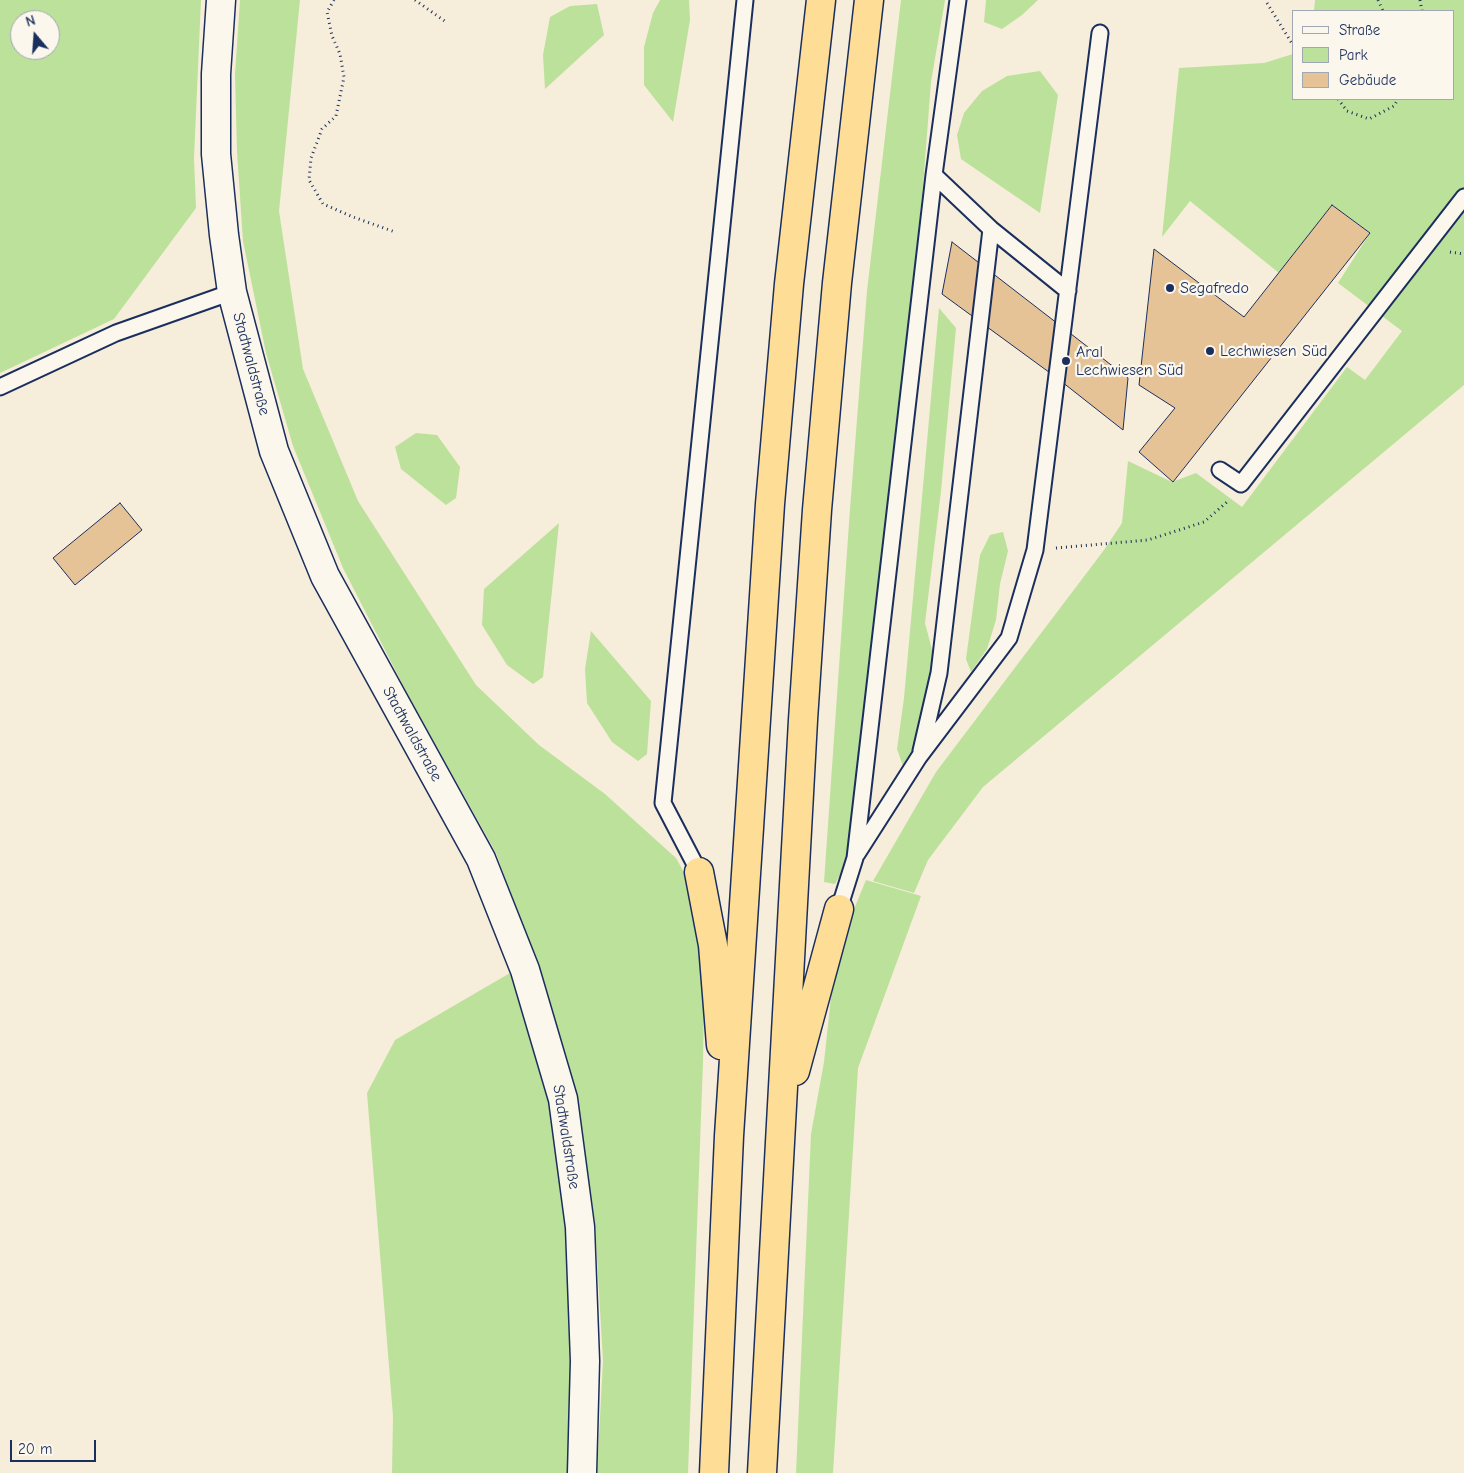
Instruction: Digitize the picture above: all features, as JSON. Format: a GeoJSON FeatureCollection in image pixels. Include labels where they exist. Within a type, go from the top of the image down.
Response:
{"type":"FeatureCollection","features":[{"type":"Feature","properties":{"kind":"highway"},"geometry":{"type":"LineString","coordinates":[[714,1473],[729,1136],[771,494],[788,284],[821,0]]}},
{"type":"Feature","properties":{"kind":"highway"},"geometry":{"type":"LineString","coordinates":[[762,1473],[803,720],[817,510],[838,274],[869,0]]}},
{"type":"Feature","properties":{"kind":"highway"},"geometry":{"type":"LineString","coordinates":[[699,872],[713,945],[729,1136]]}},
{"type":"Feature","properties":{"kind":"highway"},"geometry":{"type":"LineString","coordinates":[[780,1125],[839,909]]}},
{"type":"Feature","properties":{"kind":"street","name":"Stadtwaldstraße"},"geometry":{"type":"LineString","coordinates":[[221,0],[216,74],[216,154],[224,235],[232,292],[274,451],[325,576],[481,859],[524,970],[563,1099],[580,1227],[585,1361],[582,1473]]}},
{"type":"Feature","properties":{"kind":"lane"},"geometry":{"type":"LineString","coordinates":[[699,872],[663,802],[745,0]]}},
{"type":"Feature","properties":{"kind":"lane"},"geometry":{"type":"LineString","coordinates":[[839,909],[855,858],[934,175],[958,0]]}},
{"type":"Feature","properties":{"kind":"lane"},"geometry":{"type":"LineString","coordinates":[[855,858],[920,757],[1010,638],[1035,550],[1100,33]]}},
{"type":"Feature","properties":{"kind":"lane"},"geometry":{"type":"LineString","coordinates":[[934,175],[991,229],[1068,291]]}},
{"type":"Feature","properties":{"kind":"lane"},"geometry":{"type":"LineString","coordinates":[[1220,470],[1241,484],[1464,197]]}},
{"type":"Feature","properties":{"kind":"lane"},"geometry":{"type":"LineString","coordinates":[[920,757],[939,673],[991,229]]}},
{"type":"Feature","properties":{"kind":"lane"},"geometry":{"type":"LineString","coordinates":[[0,387],[116,333],[232,292]]}},
{"type":"Feature","properties":{"kind":"path"},"geometry":{"type":"LineString","coordinates":[[334,0],[327,12],[332,36],[340,54],[344,77],[336,116],[322,129],[311,158],[308,180],[323,204],[396,232]]}},
{"type":"Feature","properties":{"kind":"path"},"geometry":{"type":"LineString","coordinates":[[415,0],[446,22]]}},
{"type":"Feature","properties":{"kind":"path"},"geometry":{"type":"LineString","coordinates":[[1267,3],[1292,43]]}},
{"type":"Feature","properties":{"kind":"path"},"geometry":{"type":"LineString","coordinates":[[1339,100],[1348,111],[1369,119],[1394,106],[1397,100]]}},
{"type":"Feature","properties":{"kind":"path"},"geometry":{"type":"LineString","coordinates":[[1035,550],[1148,540],[1204,522],[1230,499],[1241,484]]}},
{"type":"Feature","properties":{"kind":"green space"},"geometry":{"type":"Polygon","coordinates":[[[0,0],[201,0],[194,158],[196,208],[114,319],[0,373],[0,0]]]}},
{"type":"Feature","properties":{"kind":"green space"},"geometry":{"type":"Polygon","coordinates":[[[240,0],[300,0],[279,211],[303,369],[358,501],[476,685],[539,745],[605,794],[676,858],[686,876],[705,944],[703,1062],[688,1473],[597,1473],[603,1361],[595,1223],[577,1097],[538,966],[496,853],[407,693],[343,568],[293,446],[266,353],[243,241],[237,152],[235,74],[240,0]]]}},
{"type":"Feature","properties":{"kind":"green space"},"geometry":{"type":"Polygon","coordinates":[[[660,0],[689,0],[690,20],[673,122],[644,85],[644,47],[653,13],[660,0]]]}},
{"type":"Feature","properties":{"kind":"green space"},"geometry":{"type":"Polygon","coordinates":[[[901,0],[945,0],[931,82],[923,186],[861,773],[847,862],[835,884],[824,882],[850,509],[867,291],[901,0]]]}},
{"type":"Feature","properties":{"kind":"green space"},"geometry":{"type":"Polygon","coordinates":[[[986,0],[1038,0],[1022,15],[1002,29],[984,22],[986,0]]]}},
{"type":"Feature","properties":{"kind":"green space"},"geometry":{"type":"Polygon","coordinates":[[[1315,0],[1464,0],[1464,385],[983,787],[928,860],[914,893],[873,881],[936,772],[1104,550],[1122,523],[1128,461],[1172,482],[1196,473],[1242,507],[1347,367],[1365,380],[1402,331],[1338,283],[1370,233],[1332,205],[1279,273],[1190,201],[1162,237],[1179,68],[1264,63],[1292,54],[1292,100],[1454,100],[1454,10],[1314,10],[1315,0]]]}},
{"type":"Feature","properties":{"kind":"green space"},"geometry":{"type":"Polygon","coordinates":[[[597,4],[604,35],[545,89],[543,55],[550,17],[570,6],[597,4]]]}},
{"type":"Feature","properties":{"kind":"green space"},"geometry":{"type":"Polygon","coordinates":[[[1040,71],[1058,95],[1040,213],[961,159],[957,135],[964,113],[982,91],[1007,76],[1040,71]]]}},
{"type":"Feature","properties":{"kind":"green space"},"geometry":{"type":"Polygon","coordinates":[[[939,308],[956,328],[941,491],[925,623],[935,661],[921,736],[903,766],[897,749],[904,698],[939,308]]]}},
{"type":"Feature","properties":{"kind":"green space"},"geometry":{"type":"Polygon","coordinates":[[[416,433],[437,435],[460,467],[456,498],[446,505],[401,469],[395,447],[416,433]]]}},
{"type":"Feature","properties":{"kind":"green space"},"geometry":{"type":"Polygon","coordinates":[[[559,523],[543,677],[533,684],[507,665],[482,625],[484,589],[559,523]]]}},
{"type":"Feature","properties":{"kind":"green space"},"geometry":{"type":"Polygon","coordinates":[[[1003,532],[1008,551],[1000,584],[996,620],[987,649],[971,672],[966,659],[980,555],[990,535],[1003,532]]]}},
{"type":"Feature","properties":{"kind":"green space"},"geometry":{"type":"Polygon","coordinates":[[[591,631],[651,701],[647,754],[638,761],[612,742],[587,703],[585,669],[591,631]]]}},
{"type":"Feature","properties":{"kind":"green space"},"geometry":{"type":"Polygon","coordinates":[[[866,880],[921,896],[858,1068],[833,1473],[796,1473],[811,1134],[824,1062],[831,997],[852,914],[866,880]]]}},
{"type":"Feature","properties":{"kind":"green space"},"geometry":{"type":"Polygon","coordinates":[[[510,973],[549,1105],[569,1236],[574,1363],[573,1473],[392,1473],[393,1416],[367,1093],[395,1040],[510,973]]]}},
{"type":"Feature","properties":{"kind":"building","name":"Lechwiesen Süd"},"geometry":{"type":"Polygon","coordinates":[[[1332,205],[1370,233],[1173,482],[1139,452],[1175,408],[1139,385],[1154,249],[1244,317],[1332,205]]]}},
{"type":"Feature","properties":{"kind":"building"},"geometry":{"type":"Polygon","coordinates":[[[952,242],[1128,378],[1123,430],[1057,378],[942,294],[952,242]]]}},
{"type":"Feature","properties":{"kind":"building"},"geometry":{"type":"Polygon","coordinates":[[[120,503],[142,530],[75,585],[53,558],[120,503]]]}},
{"type":"Feature","properties":{"kind":"place","name":"Segafredo"},"geometry":{"type":"Point","coordinates":[1170,288]}},
{"type":"Feature","properties":{"kind":"place","name":"Lechwiesen Süd"},"geometry":{"type":"Point","coordinates":[1210,351]}},
{"type":"Feature","properties":{"kind":"place","name":"Aral Lechwiesen Süd"},"geometry":{"type":"Point","coordinates":[1066,361]}}]}
